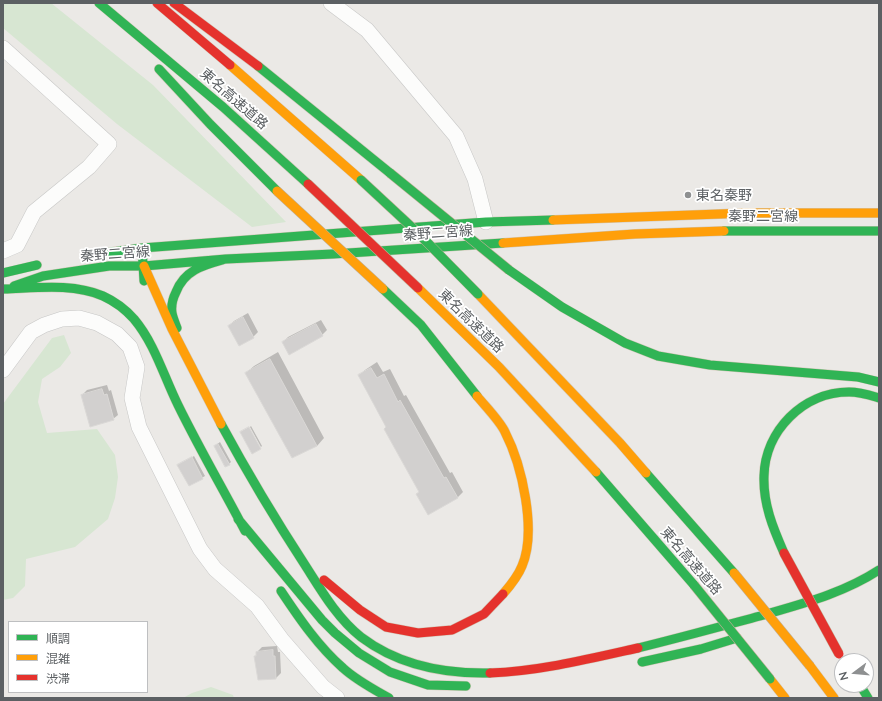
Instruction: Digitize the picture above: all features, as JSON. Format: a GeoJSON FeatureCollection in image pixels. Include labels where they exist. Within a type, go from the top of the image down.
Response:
{"type":"FeatureCollection","features":[{"type":"Feature","properties":{"kind":"main road"},"geometry":{"type":"LineString","coordinates":[[99,3],[210,124],[277,191],[421,325],[505,431],[519,468],[525,495],[528,543],[522,566],[510,586],[484,614],[452,630],[418,633],[386,627],[360,610],[302,561]]}},
{"type":"Feature","properties":{"kind":"main road","name":"東名高速道路"},"geometry":{"type":"LineString","coordinates":[[99,3],[223,107],[308,184],[418,288],[504,373],[584,460],[694,585],[785,698]]}},
{"type":"Feature","properties":{"kind":"main road","name":"東名高速道路"},"geometry":{"type":"LineString","coordinates":[[157,3],[262,92],[361,180],[417,232],[478,294],[620,444],[734,573],[810,666],[834,698]]}},
{"type":"Feature","properties":{"kind":"main road"},"geometry":{"type":"LineString","coordinates":[[174,3],[255,64],[509,270],[562,307],[625,343],[658,356],[710,365],[858,377],[879,382]]}},
{"type":"Feature","properties":{"kind":"main road","name":"秦野二宮線"},"geometry":{"type":"LineString","coordinates":[[81,256],[142,248],[486,222],[748,213],[879,213]]}},
{"type":"Feature","properties":{"kind":"main road","name":"秦野二宮線"},"geometry":{"type":"LineString","coordinates":[[3,290],[42,276],[109,266],[144,266],[226,259],[341,254],[635,234],[749,230],[879,231]]}},
{"type":"Feature","properties":{"kind":"main road"},"geometry":{"type":"LineString","coordinates":[[142,248],[146,292]]}},
{"type":"Feature","properties":{"kind":"main road"},"geometry":{"type":"LineString","coordinates":[[185,354],[172,313],[174,295],[181,280],[192,270],[203,265],[226,259]]}},
{"type":"Feature","properties":{"kind":"main road"},"geometry":{"type":"LineString","coordinates":[[3,273],[45,263]]}},
{"type":"Feature","properties":{"kind":"main road"},"geometry":{"type":"LineString","coordinates":[[144,266],[157,300],[234,448],[273,518],[331,605],[354,631],[383,651],[416,665],[450,672],[494,672],[554,667],[707,631],[820,599],[852,586],[879,570]]}},
{"type":"Feature","properties":{"kind":"main road"},"geometry":{"type":"LineString","coordinates":[[3,290],[48,288],[80,290],[105,296],[127,310],[142,328],[148,339],[178,405],[238,519],[266,567]]}},
{"type":"Feature","properties":{"kind":"main road"},"geometry":{"type":"LineString","coordinates":[[157,337],[178,405]]}},
{"type":"Feature","properties":{"kind":"main road"},"geometry":{"type":"LineString","coordinates":[[840,653],[784,553],[771,522],[764,486],[766,458],[771,442],[781,427],[792,415],[821,397],[837,393],[854,393],[879,398]]}},
{"type":"Feature","properties":{"kind":"main road"},"geometry":{"type":"LineString","coordinates":[[238,519],[322,620],[334,633],[359,653],[390,672],[428,685],[475,686]]}},
{"type":"Feature","properties":{"kind":"main road"},"geometry":{"type":"LineString","coordinates":[[276,583],[306,626],[330,655],[356,678],[389,698]]}},
{"type":"Feature","properties":{"kind":"main road"},"geometry":{"type":"LineString","coordinates":[[808,618],[823,612]]}},
{"type":"Feature","properties":{"kind":"main road"},"geometry":{"type":"LineString","coordinates":[[765,630],[787,624]]}},
{"type":"Feature","properties":{"kind":"main road"},"geometry":{"type":"LineString","coordinates":[[633,664],[744,636]]}},
{"type":"Feature","properties":{"kind":"street"},"geometry":{"type":"LineString","coordinates":[[331,3],[367,30],[456,136],[475,179],[486,222]]}},
{"type":"Feature","properties":{"kind":"street"},"geometry":{"type":"LineString","coordinates":[[3,48],[109,144],[89,167],[34,212],[26,231],[17,245],[3,251]]}},
{"type":"Feature","properties":{"kind":"street"},"geometry":{"type":"LineString","coordinates":[[3,370],[31,332],[44,325],[62,320],[79,318],[97,323],[117,334],[130,347],[136,367],[132,398],[139,427],[200,549],[215,569],[257,606],[282,640],[323,687],[337,698]]}},
{"type":"Feature","properties":{"kind":"green space"},"geometry":{"type":"Polygon","coordinates":[[[3,3],[51,3],[153,85],[286,222],[252,227],[117,124],[3,28],[3,3]]]}},
{"type":"Feature","properties":{"kind":"green space"},"geometry":{"type":"Polygon","coordinates":[[[64,335],[71,353],[60,367],[42,379],[38,402],[47,433],[97,429],[115,455],[118,477],[115,498],[108,519],[75,547],[26,559],[25,586],[13,598],[3,600],[3,404],[52,338],[64,335]]]}},
{"type":"Feature","properties":{"kind":"green space"},"geometry":{"type":"Polygon","coordinates":[[[211,687],[233,695],[234,698],[183,698],[192,693],[211,687]]]}},
{"type":"Feature","properties":{"kind":"building"},"geometry":{"type":"Polygon","coordinates":[[[243,317],[254,338],[239,346],[228,326],[243,317]]]}},
{"type":"Feature","properties":{"kind":"building"},"geometry":{"type":"Polygon","coordinates":[[[316,324],[323,336],[289,355],[282,342],[316,324]]]}},
{"type":"Feature","properties":{"kind":"building"},"geometry":{"type":"Polygon","coordinates":[[[270,359],[317,446],[292,458],[245,373],[270,359]]]}},
{"type":"Feature","properties":{"kind":"building"},"geometry":{"type":"Polygon","coordinates":[[[371,368],[377,378],[384,374],[398,402],[400,400],[444,478],[446,477],[458,498],[428,515],[416,494],[419,492],[384,429],[386,427],[358,375],[371,368]]]}},
{"type":"Feature","properties":{"kind":"building"},"geometry":{"type":"Polygon","coordinates":[[[102,389],[104,395],[107,394],[114,420],[90,427],[81,395],[102,389]]]}},
{"type":"Feature","properties":{"kind":"building"},"geometry":{"type":"Polygon","coordinates":[[[249,427],[261,449],[252,454],[240,432],[249,427]]]}},
{"type":"Feature","properties":{"kind":"building"},"geometry":{"type":"Polygon","coordinates":[[[218,444],[230,465],[225,467],[214,446],[218,444]]]}},
{"type":"Feature","properties":{"kind":"building"},"geometry":{"type":"Polygon","coordinates":[[[192,457],[203,479],[189,486],[177,465],[192,457]]]}},
{"type":"Feature","properties":{"kind":"building"},"geometry":{"type":"Polygon","coordinates":[[[273,650],[273,656],[275,656],[276,679],[258,680],[254,656],[256,656],[256,652],[273,650]]]}},
{"type":"Feature","properties":{"kind":"traffic: fast"},"geometry":{"type":"LineString","coordinates":[[99,3],[223,107],[308,184]]}},
{"type":"Feature","properties":{"kind":"traffic: fast"},"geometry":{"type":"LineString","coordinates":[[258,66],[390,173]]}},
{"type":"Feature","properties":{"kind":"traffic: fast"},"geometry":{"type":"LineString","coordinates":[[159,69],[210,124],[277,191]]}},
{"type":"Feature","properties":{"kind":"traffic: fast"},"geometry":{"type":"LineString","coordinates":[[390,173],[509,270]]}},
{"type":"Feature","properties":{"kind":"traffic: fast"},"geometry":{"type":"LineString","coordinates":[[361,180],[417,232],[478,294]]}},
{"type":"Feature","properties":{"kind":"traffic: fast"},"geometry":{"type":"LineString","coordinates":[[90,255],[142,248],[486,222],[553,220]]}},
{"type":"Feature","properties":{"kind":"traffic: fast"},"geometry":{"type":"LineString","coordinates":[[724,231],[879,231]]}},
{"type":"Feature","properties":{"kind":"traffic: fast"},"geometry":{"type":"LineString","coordinates":[[14,286],[43,276],[109,266],[144,266],[226,259],[503,243]]}},
{"type":"Feature","properties":{"kind":"traffic: fast"},"geometry":{"type":"LineString","coordinates":[[142,248],[144,281]]}},
{"type":"Feature","properties":{"kind":"traffic: fast"},"geometry":{"type":"LineString","coordinates":[[177,328],[172,315],[172,302],[180,284],[196,269],[226,259]]}},
{"type":"Feature","properties":{"kind":"traffic: fast"},"geometry":{"type":"LineString","coordinates":[[3,273],[37,265]]}},
{"type":"Feature","properties":{"kind":"traffic: fast"},"geometry":{"type":"LineString","coordinates":[[509,270],[562,307],[625,343],[658,356],[710,365],[858,377],[879,382]]}},
{"type":"Feature","properties":{"kind":"traffic: fast"},"geometry":{"type":"LineString","coordinates":[[4,289],[41,287],[79,289],[107,298],[120,306],[134,319],[148,339],[186,421],[245,531]]}},
{"type":"Feature","properties":{"kind":"traffic: fast"},"geometry":{"type":"LineString","coordinates":[[383,289],[421,325],[477,396]]}},
{"type":"Feature","properties":{"kind":"traffic: fast"},"geometry":{"type":"LineString","coordinates":[[784,553],[767,506],[764,486],[766,459],[771,444],[779,430],[790,417],[802,407],[816,399],[832,394],[849,392],[879,398]]}},
{"type":"Feature","properties":{"kind":"traffic: fast"},"geometry":{"type":"LineString","coordinates":[[221,424],[241,460],[317,584],[330,603],[352,629],[375,647],[406,661],[422,666],[456,672],[490,673]]}},
{"type":"Feature","properties":{"kind":"traffic: fast"},"geometry":{"type":"LineString","coordinates":[[596,472],[694,585]]}},
{"type":"Feature","properties":{"kind":"traffic: fast"},"geometry":{"type":"LineString","coordinates":[[646,473],[734,573]]}},
{"type":"Feature","properties":{"kind":"traffic: fast"},"geometry":{"type":"LineString","coordinates":[[238,519],[322,620],[359,653],[390,672],[428,685],[466,686]]}},
{"type":"Feature","properties":{"kind":"traffic: fast"},"geometry":{"type":"LineString","coordinates":[[638,648],[760,616],[806,602],[851,586],[879,570]]}},
{"type":"Feature","properties":{"kind":"traffic: fast"},"geometry":{"type":"LineString","coordinates":[[694,585],[770,679]]}},
{"type":"Feature","properties":{"kind":"traffic: fast"},"geometry":{"type":"LineString","coordinates":[[281,591],[309,631],[343,668],[365,684],[389,698]]}},
{"type":"Feature","properties":{"kind":"traffic: fast"},"geometry":{"type":"LineString","coordinates":[[642,662],[701,649],[737,638]]}},
{"type":"Feature","properties":{"kind":"traffic: fast"},"geometry":{"type":"LineString","coordinates":[[865,693],[868,698]]}},
{"type":"Feature","properties":{"kind":"traffic: slow"},"geometry":{"type":"LineString","coordinates":[[230,65],[361,180]]}},
{"type":"Feature","properties":{"kind":"traffic: slow"},"geometry":{"type":"LineString","coordinates":[[277,191],[383,289]]}},
{"type":"Feature","properties":{"kind":"traffic: slow"},"geometry":{"type":"LineString","coordinates":[[553,220],[748,213],[879,213]]}},
{"type":"Feature","properties":{"kind":"traffic: slow"},"geometry":{"type":"LineString","coordinates":[[503,243],[635,234],[724,231]]}},
{"type":"Feature","properties":{"kind":"traffic: slow"},"geometry":{"type":"LineString","coordinates":[[144,266],[172,329],[221,424]]}},
{"type":"Feature","properties":{"kind":"traffic: slow"},"geometry":{"type":"LineString","coordinates":[[418,288],[499,367],[596,472]]}},
{"type":"Feature","properties":{"kind":"traffic: slow"},"geometry":{"type":"LineString","coordinates":[[478,294],[620,443],[646,473]]}},
{"type":"Feature","properties":{"kind":"traffic: slow"},"geometry":{"type":"LineString","coordinates":[[477,396],[496,418],[505,432],[517,462],[526,498],[528,517],[526,552],[522,566],[503,594]]}},
{"type":"Feature","properties":{"kind":"traffic: slow"},"geometry":{"type":"LineString","coordinates":[[734,573],[810,666]]}},
{"type":"Feature","properties":{"kind":"traffic: slow"},"geometry":{"type":"LineString","coordinates":[[810,666],[834,698]]}},
{"type":"Feature","properties":{"kind":"traffic: slow"},"geometry":{"type":"LineString","coordinates":[[770,679],[785,698]]}},
{"type":"Feature","properties":{"kind":"traffic: jam"},"geometry":{"type":"LineString","coordinates":[[157,3],[230,65]]}},
{"type":"Feature","properties":{"kind":"traffic: jam"},"geometry":{"type":"LineString","coordinates":[[174,3],[258,66]]}},
{"type":"Feature","properties":{"kind":"traffic: jam"},"geometry":{"type":"LineString","coordinates":[[308,184],[418,288]]}},
{"type":"Feature","properties":{"kind":"traffic: jam"},"geometry":{"type":"LineString","coordinates":[[784,553],[838,653]]}},
{"type":"Feature","properties":{"kind":"traffic: jam"},"geometry":{"type":"LineString","coordinates":[[324,580],[360,610],[386,627],[418,633],[452,630],[484,614],[503,594]]}},
{"type":"Feature","properties":{"kind":"traffic: jam"},"geometry":{"type":"LineString","coordinates":[[490,673],[546,667],[638,648]]}},
{"type":"Feature","properties":{"kind":"place","name":"東名秦野"},"geometry":{"type":"Point","coordinates":[688,195]}}]}
